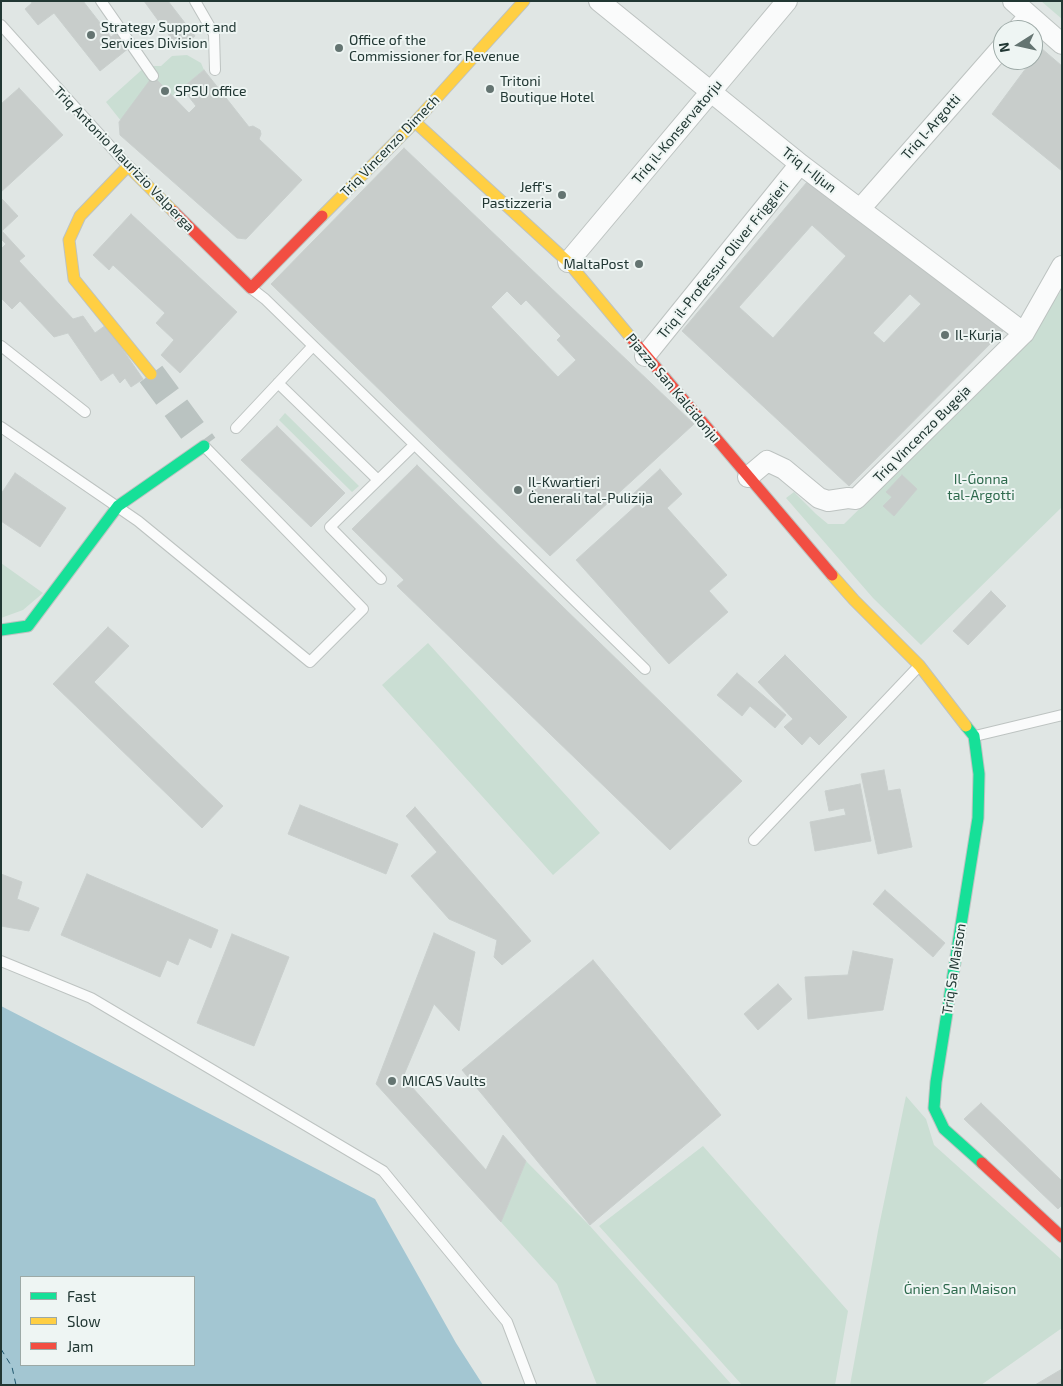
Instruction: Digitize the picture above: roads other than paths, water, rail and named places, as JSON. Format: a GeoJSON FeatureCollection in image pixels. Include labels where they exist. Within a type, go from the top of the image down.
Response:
{"type":"FeatureCollection","features":[{"type":"Feature","properties":{"kind":"street","name":"Triq Vincenzo Dimech"},"geometry":{"type":"LineString","coordinates":[[251,288],[415,122],[524,1]]}},
{"type":"Feature","properties":{"kind":"street","name":"Triq l-Iljun"},"geometry":{"type":"LineString","coordinates":[[599,1],[800,164],[1024,333]]}},
{"type":"Feature","properties":{"kind":"street","name":"Triq il-Konservatorju"},"geometry":{"type":"LineString","coordinates":[[568,262],[787,1]]}},
{"type":"Feature","properties":{"kind":"street"},"geometry":{"type":"LineString","coordinates":[[1013,1],[1022,20]]}},
{"type":"Feature","properties":{"kind":"street"},"geometry":{"type":"LineString","coordinates":[[1043,34],[1062,44]]}},
{"type":"Feature","properties":{"kind":"street","name":"Triq l-Argotti"},"geometry":{"type":"LineString","coordinates":[[860,209],[993,57]]}},
{"type":"Feature","properties":{"kind":"street","name":"Pjazza San Kalċidonju"},"geometry":{"type":"LineString","coordinates":[[415,122],[568,262],[645,356],[854,600],[919,666]]}},
{"type":"Feature","properties":{"kind":"street","name":"Triq il-Professur Oliver Friggieri"},"geometry":{"type":"LineString","coordinates":[[645,356],[800,164]]}},
{"type":"Feature","properties":{"kind":"street"},"geometry":{"type":"LineString","coordinates":[[128,166],[80,216],[69,240],[74,279],[151,374]]}},
{"type":"Feature","properties":{"kind":"street","name":"Triq Antonio Maurizio Valperga"},"geometry":{"type":"LineString","coordinates":[[128,166],[251,288]]}},
{"type":"Feature","properties":{"kind":"street","name":"Triq Vincenzo Bugeja"},"geometry":{"type":"LineString","coordinates":[[748,477],[767,461],[784,468],[819,498],[828,501],[856,498],[1024,333],[1062,266]]}},
{"type":"Feature","properties":{"kind":"street"},"geometry":{"type":"LineString","coordinates":[[1,630],[28,626],[118,506],[204,446]]}},
{"type":"Feature","properties":{"kind":"street"},"geometry":{"type":"LineString","coordinates":[[919,666],[974,736]]}},
{"type":"Feature","properties":{"kind":"street","name":"Triq Sa Maison"},"geometry":{"type":"LineString","coordinates":[[974,736],[979,774],[978,818],[937,1073],[934,1108],[944,1129],[1062,1237]]}},
{"type":"Feature","properties":{"kind":"lane"},"geometry":{"type":"LineString","coordinates":[[101,1],[153,76]]}},
{"type":"Feature","properties":{"kind":"lane"},"geometry":{"type":"LineString","coordinates":[[196,1],[214,34],[215,70]]}},
{"type":"Feature","properties":{"kind":"lane","name":"Triq Antonio Maurizio Valperga"},"geometry":{"type":"LineString","coordinates":[[3,31],[128,166]]}},
{"type":"Feature","properties":{"kind":"lane"},"geometry":{"type":"LineString","coordinates":[[251,288],[265,299],[645,669]]}},
{"type":"Feature","properties":{"kind":"lane"},"geometry":{"type":"LineString","coordinates":[[1,346],[85,412]]}},
{"type":"Feature","properties":{"kind":"lane"},"geometry":{"type":"LineString","coordinates":[[236,428],[312,346]]}},
{"type":"Feature","properties":{"kind":"lane"},"geometry":{"type":"LineString","coordinates":[[278,383],[378,480]]}},
{"type":"Feature","properties":{"kind":"lane"},"geometry":{"type":"LineString","coordinates":[[1,427],[138,521],[310,662],[362,609],[204,446]]}},
{"type":"Feature","properties":{"kind":"lane"},"geometry":{"type":"LineString","coordinates":[[381,579],[330,527],[414,445]]}},
{"type":"Feature","properties":{"kind":"lane"},"geometry":{"type":"LineString","coordinates":[[754,840],[919,666]]}},
{"type":"Feature","properties":{"kind":"lane"},"geometry":{"type":"LineString","coordinates":[[974,736],[1062,715]]}},
{"type":"Feature","properties":{"kind":"lane"},"geometry":{"type":"LineString","coordinates":[[1,961],[91,998],[383,1171],[507,1322],[531,1385]]}},
{"type":"Feature","properties":{"kind":"water"},"geometry":{"type":"Polygon","coordinates":[[[1,1006],[375,1199],[456,1343],[483,1385],[1,1385],[1,1006]]]}},
{"type":"Feature","properties":{"kind":"tunnel"},"geometry":{"type":"LineString","coordinates":[[151,374],[204,446]]}},
{"type":"Feature","properties":{"kind":"place","name":"Strategy Support and Services Division"},"geometry":{"type":"Point","coordinates":[91,35]}},
{"type":"Feature","properties":{"kind":"place","name":"Office of the Commissioner for Revenue"},"geometry":{"type":"Point","coordinates":[339,48]}},
{"type":"Feature","properties":{"kind":"place","name":"Tritoni Boutique Hotel"},"geometry":{"type":"Point","coordinates":[490,89]}},
{"type":"Feature","properties":{"kind":"place","name":"SPSU office"},"geometry":{"type":"Point","coordinates":[165,91]}},
{"type":"Feature","properties":{"kind":"place","name":"Jeff's Pastizzeria"},"geometry":{"type":"Point","coordinates":[562,195]}},
{"type":"Feature","properties":{"kind":"place","name":"MaltaPost"},"geometry":{"type":"Point","coordinates":[639,264]}},
{"type":"Feature","properties":{"kind":"place","name":"Il-Kurja"},"geometry":{"type":"Point","coordinates":[945,335]}},
{"type":"Feature","properties":{"kind":"place","name":"Il-Kwartieri Ġenerali tal-Pulizija"},"geometry":{"type":"Point","coordinates":[518,490]}},
{"type":"Feature","properties":{"kind":"place","name":"MICAS Vaults"},"geometry":{"type":"Point","coordinates":[392,1081]}},
{"type":"Feature","properties":{"kind":"park label","name":"Il-Ġonna tal-Argotti"},"geometry":{"type":"Point","coordinates":[981,488]}},
{"type":"Feature","properties":{"kind":"park label","name":"Ġnien San Maison"},"geometry":{"type":"Point","coordinates":[960,1289]}}]}
